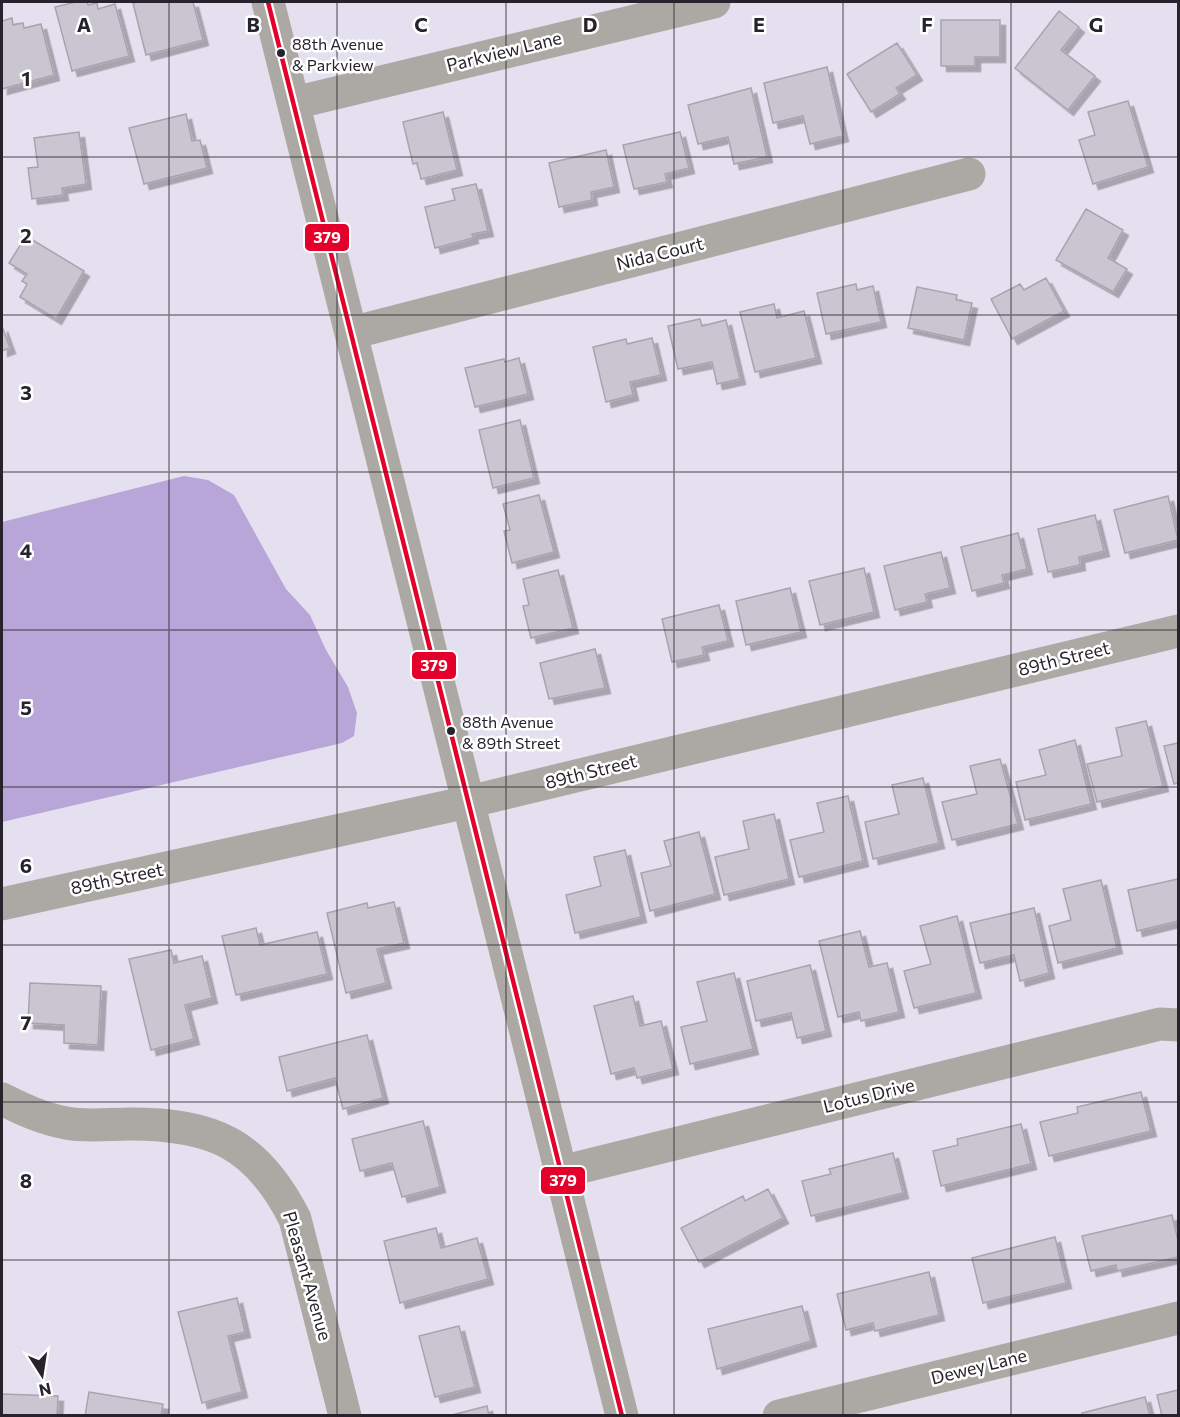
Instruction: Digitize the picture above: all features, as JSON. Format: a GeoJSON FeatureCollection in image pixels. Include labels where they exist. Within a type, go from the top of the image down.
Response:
{"type":"FeatureCollection","features":[{"type":"Feature","properties":{"kind":"street"},"geometry":{"type":"LineString","coordinates":[[268,2],[622,1416]]}},
{"type":"Feature","properties":{"kind":"street","name":"Parkview Lane"},"geometry":{"type":"LineString","coordinates":[[294,103],[714,2]]}},
{"type":"Feature","properties":{"kind":"street","name":"Nida Court"},"geometry":{"type":"LineString","coordinates":[[351,333],[969,174]]}},
{"type":"Feature","properties":{"kind":"street","name":"89th Street"},"geometry":{"type":"LineString","coordinates":[[2,904],[468,802],[1179,631]]}},
{"type":"Feature","properties":{"kind":"street","name":"Lotus Drive"},"geometry":{"type":"LineString","coordinates":[[561,1172],[1160,1024],[1179,1025]]}},
{"type":"Feature","properties":{"kind":"street","name":"Pleasant Avenue"},"geometry":{"type":"LineString","coordinates":[[2,1099],[26,1111],[66,1123],[166,1124],[205,1132],[234,1143],[280,1189],[295,1220],[345,1416]]}},
{"type":"Feature","properties":{"kind":"street","name":"Dewey Lane"},"geometry":{"type":"LineString","coordinates":[[779,1416],[1179,1318]]}},
{"type":"Feature","properties":{"kind":"shaded area"},"geometry":{"type":"Polygon","coordinates":[[[184,476],[208,480],[234,495],[286,589],[310,615],[326,650],[348,687],[357,713],[354,736],[342,743],[2,822],[2,522],[184,476]]]}},
{"type":"Feature","properties":{"kind":"building"},"geometry":{"type":"Polygon","coordinates":[[[87,2],[88,5],[97,3],[98,9],[115,4],[129,56],[72,71],[55,7],[87,2]]]}},
{"type":"Feature","properties":{"kind":"building"},"geometry":{"type":"Polygon","coordinates":[[[193,2],[203,40],[146,55],[133,3],[193,2]]]}},
{"type":"Feature","properties":{"kind":"building"},"geometry":{"type":"Polygon","coordinates":[[[1059,11],[1079,27],[1061,50],[1095,76],[1068,110],[1015,68],[1059,11]]]}},
{"type":"Feature","properties":{"kind":"building"},"geometry":{"type":"Polygon","coordinates":[[[12,18],[13,25],[23,23],[24,28],[41,24],[54,75],[2,89],[2,21],[12,18]]]}},
{"type":"Feature","properties":{"kind":"building"},"geometry":{"type":"Polygon","coordinates":[[[941,20],[1000,20],[1000,57],[975,57],[975,66],[941,66],[941,20]]]}},
{"type":"Feature","properties":{"kind":"building"},"geometry":{"type":"Polygon","coordinates":[[[897,43],[917,75],[896,88],[900,94],[871,112],[847,74],[897,43]]]}},
{"type":"Feature","properties":{"kind":"building"},"geometry":{"type":"Polygon","coordinates":[[[827,67],[843,136],[810,144],[803,116],[773,123],[764,83],[827,67]]]}},
{"type":"Feature","properties":{"kind":"building"},"geometry":{"type":"Polygon","coordinates":[[[751,88],[767,157],[734,164],[728,137],[698,144],[688,105],[751,88]]]}},
{"type":"Feature","properties":{"kind":"building"},"geometry":{"type":"Polygon","coordinates":[[[1128,101],[1148,167],[1093,184],[1079,140],[1095,135],[1088,112],[1128,101]]]}},
{"type":"Feature","properties":{"kind":"building"},"geometry":{"type":"Polygon","coordinates":[[[443,112],[457,170],[421,179],[417,163],[413,164],[403,122],[443,112]]]}},
{"type":"Feature","properties":{"kind":"building"},"geometry":{"type":"Polygon","coordinates":[[[186,114],[192,141],[200,140],[207,168],[144,184],[129,128],[186,114]]]}},
{"type":"Feature","properties":{"kind":"building"},"geometry":{"type":"Polygon","coordinates":[[[79,132],[86,184],[62,188],[63,195],[32,199],[28,168],[38,167],[34,138],[79,132]]]}},
{"type":"Feature","properties":{"kind":"building"},"geometry":{"type":"Polygon","coordinates":[[[680,132],[689,168],[665,174],[667,182],[634,189],[623,145],[680,132]]]}},
{"type":"Feature","properties":{"kind":"building"},"geometry":{"type":"Polygon","coordinates":[[[606,150],[614,187],[591,192],[592,200],[559,207],[549,163],[606,150]]]}},
{"type":"Feature","properties":{"kind":"building"},"geometry":{"type":"Polygon","coordinates":[[[476,184],[488,231],[472,234],[473,238],[435,248],[425,207],[455,200],[452,189],[476,184]]]}},
{"type":"Feature","properties":{"kind":"building"},"geometry":{"type":"Polygon","coordinates":[[[1086,209],[1123,230],[1108,258],[1127,269],[1113,292],[1056,260],[1086,209]]]}},
{"type":"Feature","properties":{"kind":"building"},"geometry":{"type":"Polygon","coordinates":[[[26,236],[84,271],[56,319],[20,297],[27,284],[22,281],[27,274],[9,263],[26,236]]]}},
{"type":"Feature","properties":{"kind":"building"},"geometry":{"type":"Polygon","coordinates":[[[1046,278],[1064,311],[1012,339],[991,299],[1020,284],[1024,290],[1046,278]]]}},
{"type":"Feature","properties":{"kind":"building"},"geometry":{"type":"Polygon","coordinates":[[[856,284],[857,290],[873,286],[881,322],[826,334],[817,293],[856,284]]]}},
{"type":"Feature","properties":{"kind":"building"},"geometry":{"type":"Polygon","coordinates":[[[917,287],[957,295],[956,300],[972,303],[964,340],[908,328],[917,287]]]}},
{"type":"Feature","properties":{"kind":"building"},"geometry":{"type":"Polygon","coordinates":[[[774,304],[777,318],[804,311],[816,358],[755,372],[740,312],[774,304]]]}},
{"type":"Feature","properties":{"kind":"building"},"geometry":{"type":"Polygon","coordinates":[[[700,319],[702,326],[726,320],[740,379],[717,384],[712,362],[678,369],[668,326],[700,319]]]}},
{"type":"Feature","properties":{"kind":"building"},"geometry":{"type":"Polygon","coordinates":[[[2,326],[10,348],[2,351],[2,326]]]}},
{"type":"Feature","properties":{"kind":"building"},"geometry":{"type":"Polygon","coordinates":[[[652,338],[661,375],[630,382],[633,395],[606,402],[593,347],[626,339],[627,344],[652,338]]]}},
{"type":"Feature","properties":{"kind":"building"},"geometry":{"type":"Polygon","coordinates":[[[519,358],[528,394],[475,407],[465,368],[519,358]]]}},
{"type":"Feature","properties":{"kind":"building"},"geometry":{"type":"Polygon","coordinates":[[[520,420],[534,478],[493,488],[479,430],[520,420]]]}},
{"type":"Feature","properties":{"kind":"building"},"geometry":{"type":"Polygon","coordinates":[[[539,495],[554,552],[512,563],[504,531],[510,530],[503,504],[539,495]]]}},
{"type":"Feature","properties":{"kind":"building"},"geometry":{"type":"Polygon","coordinates":[[[1168,496],[1178,540],[1125,553],[1114,510],[1168,496]]]}},
{"type":"Feature","properties":{"kind":"building"},"geometry":{"type":"Polygon","coordinates":[[[1095,515],[1104,551],[1079,557],[1080,565],[1048,572],[1038,529],[1095,515]]]}},
{"type":"Feature","properties":{"kind":"building"},"geometry":{"type":"Polygon","coordinates":[[[1018,533],[1027,569],[1002,575],[1004,583],[972,591],[961,547],[1018,533]]]}},
{"type":"Feature","properties":{"kind":"building"},"geometry":{"type":"Polygon","coordinates":[[[941,552],[950,588],[925,594],[927,602],[895,610],[884,566],[941,552]]]}},
{"type":"Feature","properties":{"kind":"building"},"geometry":{"type":"Polygon","coordinates":[[[864,568],[874,612],[820,625],[809,581],[864,568]]]}},
{"type":"Feature","properties":{"kind":"building"},"geometry":{"type":"Polygon","coordinates":[[[558,570],[573,628],[531,638],[523,606],[529,605],[523,579],[558,570]]]}},
{"type":"Feature","properties":{"kind":"building"},"geometry":{"type":"Polygon","coordinates":[[[790,588],[801,632],[746,645],[736,601],[790,588]]]}},
{"type":"Feature","properties":{"kind":"building"},"geometry":{"type":"Polygon","coordinates":[[[719,605],[728,641],[702,647],[704,655],[672,662],[662,619],[719,605]]]}},
{"type":"Feature","properties":{"kind":"building"},"geometry":{"type":"Polygon","coordinates":[[[595,649],[605,688],[549,699],[540,663],[595,649]]]}},
{"type":"Feature","properties":{"kind":"building"},"geometry":{"type":"Polygon","coordinates":[[[1146,721],[1163,786],[1097,802],[1087,764],[1122,756],[1116,728],[1146,721]]]}},
{"type":"Feature","properties":{"kind":"building"},"geometry":{"type":"Polygon","coordinates":[[[1075,740],[1091,804],[1025,820],[1016,782],[1046,775],[1039,750],[1075,740]]]}},
{"type":"Feature","properties":{"kind":"building"},"geometry":{"type":"Polygon","coordinates":[[[1178,743],[1178,783],[1174,784],[1164,746],[1178,743]]]}},
{"type":"Feature","properties":{"kind":"building"},"geometry":{"type":"Polygon","coordinates":[[[1000,759],[1018,824],[952,840],[942,802],[977,794],[970,766],[1000,759]]]}},
{"type":"Feature","properties":{"kind":"building"},"geometry":{"type":"Polygon","coordinates":[[[923,778],[939,843],[873,859],[865,822],[899,814],[892,785],[923,778]]]}},
{"type":"Feature","properties":{"kind":"building"},"geometry":{"type":"Polygon","coordinates":[[[848,796],[863,861],[799,877],[790,840],[824,832],[817,803],[848,796]]]}},
{"type":"Feature","properties":{"kind":"building"},"geometry":{"type":"Polygon","coordinates":[[[774,814],[789,879],[724,895],[715,857],[749,849],[743,821],[774,814]]]}},
{"type":"Feature","properties":{"kind":"building"},"geometry":{"type":"Polygon","coordinates":[[[699,832],[715,894],[650,911],[641,873],[671,866],[664,841],[699,832]]]}},
{"type":"Feature","properties":{"kind":"building"},"geometry":{"type":"Polygon","coordinates":[[[625,850],[641,917],[575,933],[566,895],[601,886],[594,857],[625,850]]]}},
{"type":"Feature","properties":{"kind":"building"},"geometry":{"type":"Polygon","coordinates":[[[1178,879],[1178,921],[1137,931],[1128,890],[1178,879]]]}},
{"type":"Feature","properties":{"kind":"building"},"geometry":{"type":"Polygon","coordinates":[[[1101,880],[1117,948],[1058,963],[1049,926],[1071,920],[1063,889],[1101,880]]]}},
{"type":"Feature","properties":{"kind":"building"},"geometry":{"type":"Polygon","coordinates":[[[394,902],[404,943],[377,949],[386,983],[346,993],[327,913],[367,903],[368,908],[394,902]]]}},
{"type":"Feature","properties":{"kind":"building"},"geometry":{"type":"Polygon","coordinates":[[[1034,908],[1049,973],[1020,981],[1014,955],[980,963],[970,923],[1034,908]]]}},
{"type":"Feature","properties":{"kind":"building"},"geometry":{"type":"Polygon","coordinates":[[[957,916],[976,993],[914,1008],[904,971],[931,964],[920,926],[957,916]]]}},
{"type":"Feature","properties":{"kind":"building"},"geometry":{"type":"Polygon","coordinates":[[[256,928],[260,945],[317,932],[327,974],[236,995],[222,936],[256,928]]]}},
{"type":"Feature","properties":{"kind":"building"},"geometry":{"type":"Polygon","coordinates":[[[860,931],[869,967],[887,963],[899,1012],[861,1021],[859,1012],[838,1017],[819,941],[860,931]]]}},
{"type":"Feature","properties":{"kind":"building"},"geometry":{"type":"Polygon","coordinates":[[[171,950],[174,963],[202,956],[212,998],[185,1005],[194,1039],[151,1050],[129,959],[171,950]]]}},
{"type":"Feature","properties":{"kind":"building"},"geometry":{"type":"Polygon","coordinates":[[[810,965],[826,1031],[797,1038],[791,1013],[756,1021],[747,981],[810,965]]]}},
{"type":"Feature","properties":{"kind":"building"},"geometry":{"type":"Polygon","coordinates":[[[734,973],[753,1049],[690,1064],[681,1027],[707,1021],[697,982],[734,973]]]}},
{"type":"Feature","properties":{"kind":"building"},"geometry":{"type":"Polygon","coordinates":[[[30,983],[101,986],[98,1045],[64,1043],[64,1025],[28,1023],[30,983]]]}},
{"type":"Feature","properties":{"kind":"building"},"geometry":{"type":"Polygon","coordinates":[[[633,996],[640,1026],[661,1021],[673,1069],[637,1078],[634,1068],[611,1074],[594,1006],[633,996]]]}},
{"type":"Feature","properties":{"kind":"building"},"geometry":{"type":"Polygon","coordinates":[[[367,1035],[383,1098],[343,1109],[335,1078],[287,1091],[279,1057],[367,1035]]]}},
{"type":"Feature","properties":{"kind":"building"},"geometry":{"type":"Polygon","coordinates":[[[1141,1092],[1151,1131],[1049,1156],[1040,1122],[1078,1113],[1077,1107],[1141,1092]]]}},
{"type":"Feature","properties":{"kind":"building"},"geometry":{"type":"Polygon","coordinates":[[[423,1121],[440,1187],[402,1197],[392,1163],[360,1171],[352,1139],[423,1121]]]}},
{"type":"Feature","properties":{"kind":"building"},"geometry":{"type":"Polygon","coordinates":[[[1021,1124],[1031,1164],[941,1186],[933,1151],[958,1145],[957,1139],[1021,1124]]]}},
{"type":"Feature","properties":{"kind":"building"},"geometry":{"type":"Polygon","coordinates":[[[893,1153],[903,1193],[811,1216],[802,1181],[831,1174],[829,1169],[893,1153]]]}},
{"type":"Feature","properties":{"kind":"building"},"geometry":{"type":"Polygon","coordinates":[[[768,1189],[783,1218],[699,1262],[681,1228],[743,1196],[745,1201],[768,1189]]]}},
{"type":"Feature","properties":{"kind":"building"},"geometry":{"type":"Polygon","coordinates":[[[1172,1215],[1178,1241],[1178,1257],[1117,1271],[1116,1265],[1091,1271],[1082,1236],[1172,1215]]]}},
{"type":"Feature","properties":{"kind":"building"},"geometry":{"type":"Polygon","coordinates":[[[436,1228],[441,1248],[477,1238],[488,1279],[400,1303],[384,1241],[436,1228]]]}},
{"type":"Feature","properties":{"kind":"building"},"geometry":{"type":"Polygon","coordinates":[[[1055,1237],[1066,1283],[983,1303],[972,1258],[1055,1237]]]}},
{"type":"Feature","properties":{"kind":"building"},"geometry":{"type":"Polygon","coordinates":[[[929,1272],[939,1315],[875,1331],[873,1323],[846,1330],[837,1294],[929,1272]]]}},
{"type":"Feature","properties":{"kind":"building"},"geometry":{"type":"Polygon","coordinates":[[[237,1298],[245,1332],[228,1336],[242,1392],[202,1403],[178,1312],[237,1298]]]}},
{"type":"Feature","properties":{"kind":"building"},"geometry":{"type":"Polygon","coordinates":[[[802,1306],[811,1341],[717,1369],[708,1329],[802,1306]]]}},
{"type":"Feature","properties":{"kind":"building"},"geometry":{"type":"Polygon","coordinates":[[[459,1326],[475,1387],[435,1397],[419,1336],[459,1326]]]}},
{"type":"Feature","properties":{"kind":"building"},"geometry":{"type":"Polygon","coordinates":[[[1178,1390],[1178,1416],[1162,1416],[1157,1395],[1178,1390]]]}},
{"type":"Feature","properties":{"kind":"building"},"geometry":{"type":"Polygon","coordinates":[[[89,1392],[163,1404],[161,1416],[85,1416],[89,1392]]]}},
{"type":"Feature","properties":{"kind":"building"},"geometry":{"type":"Polygon","coordinates":[[[2,1394],[58,1396],[57,1416],[2,1416],[2,1394]]]}},
{"type":"Feature","properties":{"kind":"building"},"geometry":{"type":"Polygon","coordinates":[[[1145,1397],[1150,1416],[1083,1416],[1082,1413],[1145,1397]]]}},
{"type":"Feature","properties":{"kind":"building"},"geometry":{"type":"Polygon","coordinates":[[[487,1406],[489,1416],[448,1416],[487,1406]]]}},
{"type":"Feature","properties":{"kind":"transit line","name":"379"},"geometry":{"type":"LineString","coordinates":[[268,2],[622,1416]]}},
{"type":"Feature","properties":{"kind":"place","name":"88th Avenue & Parkview"},"geometry":{"type":"Point","coordinates":[281,53]}},
{"type":"Feature","properties":{"kind":"place","name":"88th Avenue & 89th Street"},"geometry":{"type":"Point","coordinates":[451,731]}}]}
